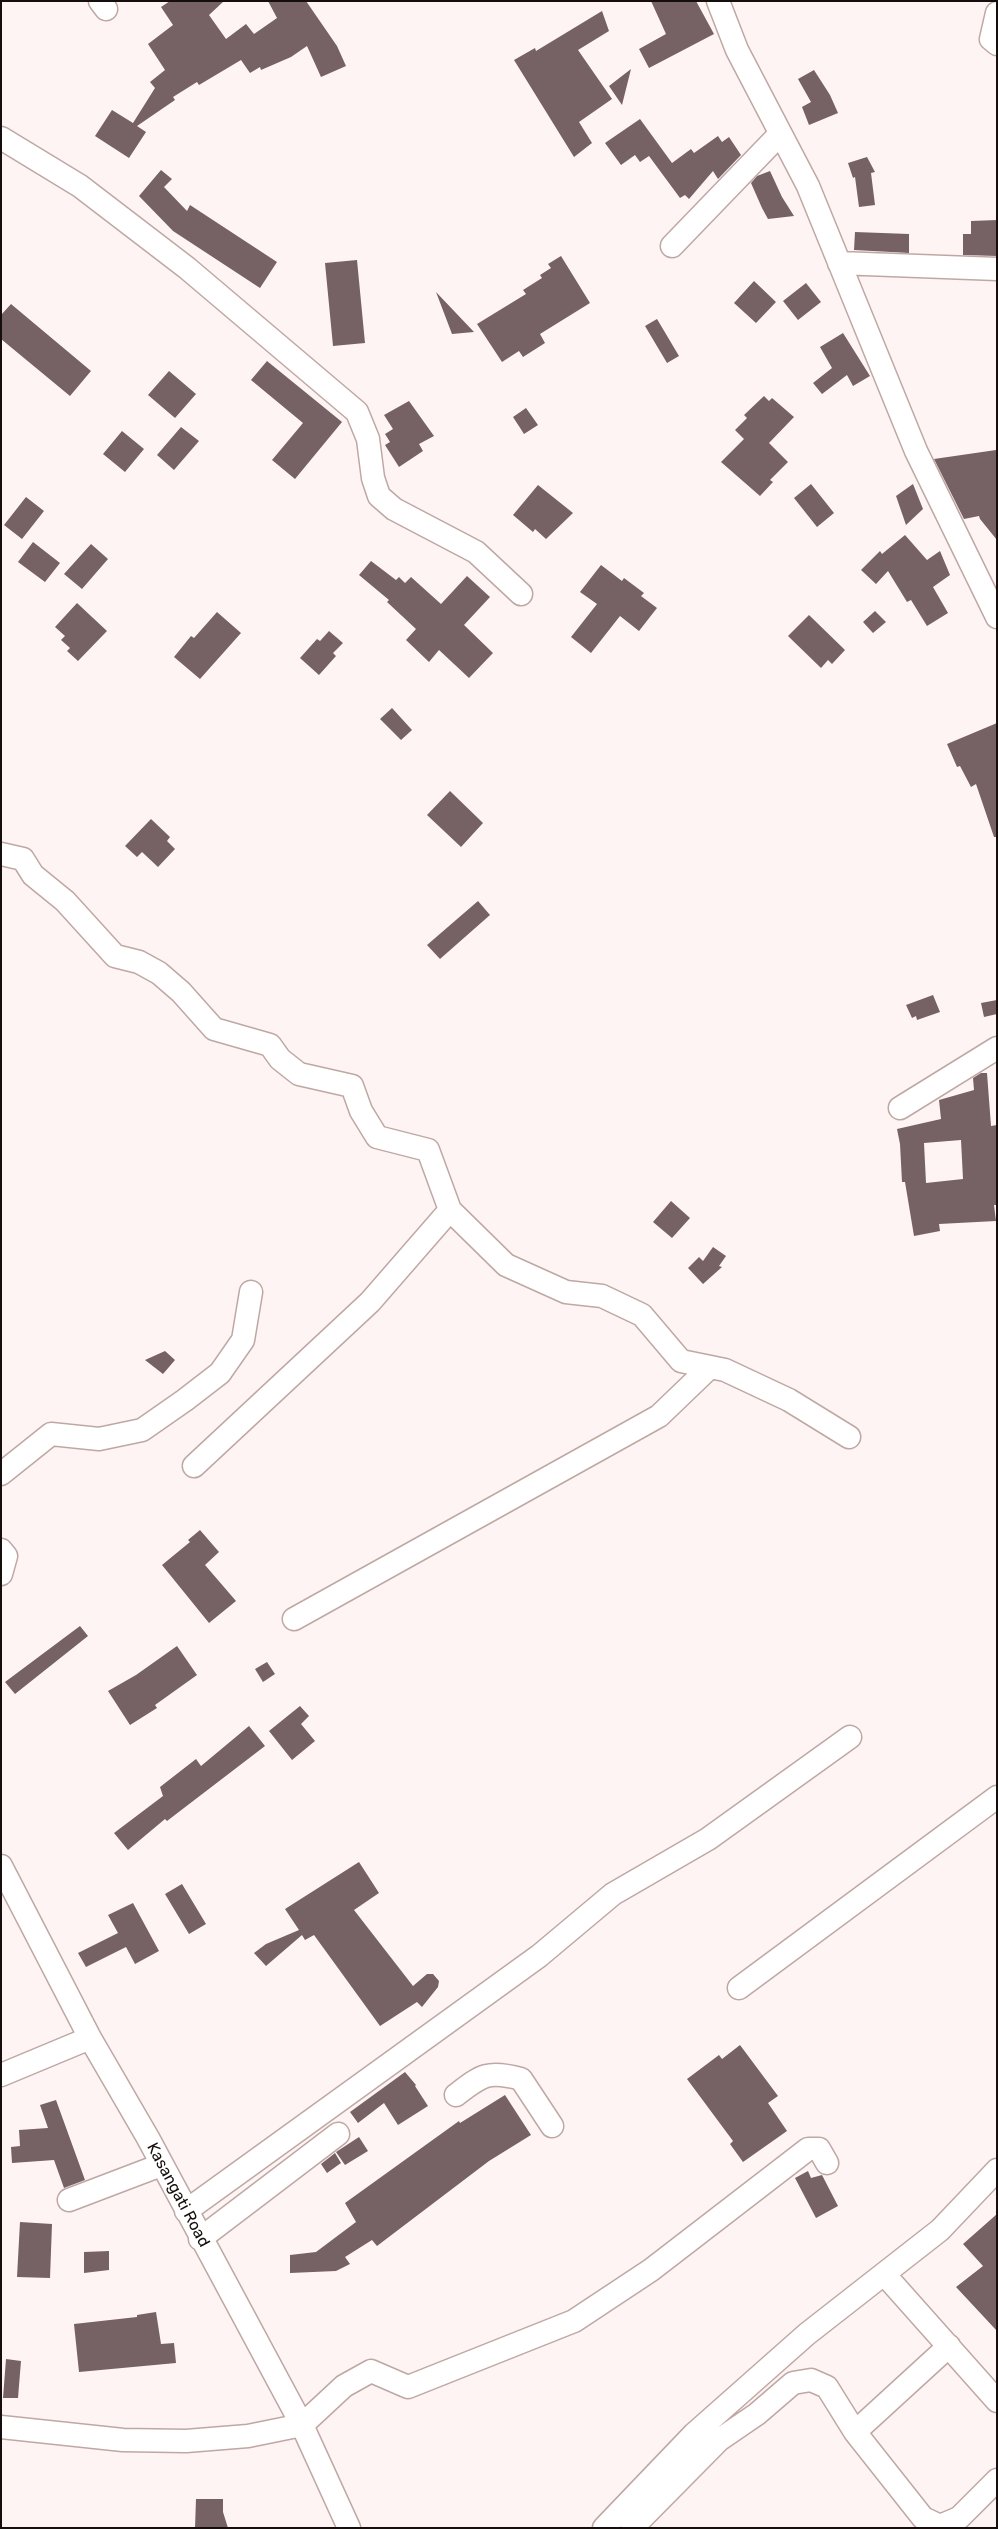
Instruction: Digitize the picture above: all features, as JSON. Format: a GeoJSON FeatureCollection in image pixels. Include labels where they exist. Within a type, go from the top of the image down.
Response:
{"type":"FeatureCollection","features":[{"type":"Feature","properties":{"kind":"street"},"geometry":{"type":"LineString","coordinates":[[718,1],[737,50],[808,186],[916,451],[997,617]]}},
{"type":"Feature","properties":{"kind":"street"},"geometry":{"type":"LineString","coordinates":[[997,13],[991,39],[997,44]]}},
{"type":"Feature","properties":{"kind":"street"},"geometry":{"type":"LineString","coordinates":[[672,246],[780,134]]}},
{"type":"Feature","properties":{"kind":"street"},"geometry":{"type":"LineString","coordinates":[[1,138],[80,186],[187,268],[356,412],[368,438],[373,478],[379,496],[394,509],[476,552],[521,594]]}},
{"type":"Feature","properties":{"kind":"street"},"geometry":{"type":"LineString","coordinates":[[838,263],[997,269]]}},
{"type":"Feature","properties":{"kind":"street"},"geometry":{"type":"LineString","coordinates":[[1,854],[23,859],[33,875],[65,901],[115,956],[139,962],[159,973],[181,992],[214,1030],[270,1045],[280,1059],[298,1074],[352,1086],[361,1111],[377,1137],[428,1150],[450,1210],[506,1265],[566,1292],[602,1296],[642,1315],[681,1360],[725,1370],[789,1400],[849,1437]]}},
{"type":"Feature","properties":{"kind":"street"},"geometry":{"type":"LineString","coordinates":[[900,1108],[997,1048]]}},
{"type":"Feature","properties":{"kind":"street"},"geometry":{"type":"LineString","coordinates":[[194,1466],[370,1302],[450,1210]]}},
{"type":"Feature","properties":{"kind":"street"},"geometry":{"type":"LineString","coordinates":[[1,1474],[52,1434],[99,1438],[142,1430],[185,1400],[220,1373],[243,1340],[251,1292]]}},
{"type":"Feature","properties":{"kind":"street"},"geometry":{"type":"LineString","coordinates":[[294,1620],[659,1416],[710,1367]]}},
{"type":"Feature","properties":{"kind":"street"},"geometry":{"type":"LineString","coordinates":[[1,1550],[6,1556],[1,1574]]}},
{"type":"Feature","properties":{"kind":"street"},"geometry":{"type":"LineString","coordinates":[[186,2211],[539,1956],[613,1894],[708,1839],[850,1737]]}},
{"type":"Feature","properties":{"kind":"street"},"geometry":{"type":"LineString","coordinates":[[739,1988],[997,1797]]}},
{"type":"Feature","properties":{"kind":"street","name":"Kasangati Road"},"geometry":{"type":"LineString","coordinates":[[1,1866],[90,2038],[161,2164],[302,2425],[349,2528]]}},
{"type":"Feature","properties":{"kind":"street"},"geometry":{"type":"LineString","coordinates":[[1,2075],[90,2038]]}},
{"type":"Feature","properties":{"kind":"street"},"geometry":{"type":"LineString","coordinates":[[456,2095],[480,2076],[502,2074],[521,2079],[552,2126]]}},
{"type":"Feature","properties":{"kind":"street"},"geometry":{"type":"LineString","coordinates":[[200,2239],[338,2134]]}},
{"type":"Feature","properties":{"kind":"street"},"geometry":{"type":"LineString","coordinates":[[1,2427],[123,2440],[186,2441],[248,2436],[302,2425],[344,2386],[372,2371],[408,2387],[574,2321],[651,2270],[808,2149],[819,2149],[827,2163]]}},
{"type":"Feature","properties":{"kind":"street"},"geometry":{"type":"LineString","coordinates":[[70,2200],[161,2164]]}},
{"type":"Feature","properties":{"kind":"street"},"geometry":{"type":"LineString","coordinates":[[604,2528],[694,2434],[806,2334],[885,2275],[940,2230],[997,2170]]}},
{"type":"Feature","properties":{"kind":"street"},"geometry":{"type":"LineString","coordinates":[[885,2275],[997,2401]]}},
{"type":"Feature","properties":{"kind":"street"},"geometry":{"type":"LineString","coordinates":[[855,2432],[949,2346]]}},
{"type":"Feature","properties":{"kind":"street"},"geometry":{"type":"LineString","coordinates":[[632,2528],[719,2440],[757,2414],[793,2383],[811,2380],[827,2387],[855,2432],[923,2518],[940,2526],[959,2518],[997,2480]]}},
{"type":"Feature","properties":{"kind":"building"},"geometry":{"type":"Polygon","coordinates":[[[170,1],[224,1],[209,15],[226,39],[246,24],[254,34],[277,18],[268,1],[306,1],[337,46],[346,66],[321,77],[307,46],[291,57],[261,70],[260,67],[250,73],[241,60],[199,85],[197,82],[173,97],[175,100],[137,126],[146,132],[129,158],[95,136],[112,110],[133,123],[155,88],[150,82],[165,70],[148,44],[173,25],[161,7],[170,1]]]}},
{"type":"Feature","properties":{"kind":"building"},"geometry":{"type":"Polygon","coordinates":[[[651,1],[696,1],[714,34],[649,68],[639,49],[666,34],[651,1]]]}},
{"type":"Feature","properties":{"kind":"building"},"geometry":{"type":"Polygon","coordinates":[[[602,11],[609,31],[578,50],[612,99],[579,122],[592,143],[574,157],[514,60],[535,48],[536,51],[602,11]]]}},
{"type":"Feature","properties":{"kind":"building"},"geometry":{"type":"Polygon","coordinates":[[[631,69],[622,105],[609,86],[631,69]]]}},
{"type":"Feature","properties":{"kind":"building"},"geometry":{"type":"Polygon","coordinates":[[[814,70],[830,95],[838,113],[809,125],[802,107],[811,102],[798,79],[814,70]]]}},
{"type":"Feature","properties":{"kind":"building"},"geometry":{"type":"Polygon","coordinates":[[[640,119],[672,163],[691,149],[694,153],[718,136],[722,142],[729,137],[741,155],[718,179],[713,171],[689,199],[685,195],[680,198],[649,156],[640,162],[635,155],[621,165],[605,143],[640,119]]]}},
{"type":"Feature","properties":{"kind":"building"},"geometry":{"type":"Polygon","coordinates":[[[867,157],[875,172],[871,173],[875,205],[859,207],[855,177],[853,178],[848,163],[867,157]]]}},
{"type":"Feature","properties":{"kind":"building"},"geometry":{"type":"Polygon","coordinates":[[[161,170],[172,179],[164,187],[187,211],[190,205],[277,262],[260,288],[173,231],[139,196],[161,170]]]}},
{"type":"Feature","properties":{"kind":"building"},"geometry":{"type":"Polygon","coordinates":[[[770,171],[782,197],[794,216],[768,219],[762,208],[751,183],[757,176],[770,171]]]}},
{"type":"Feature","properties":{"kind":"building"},"geometry":{"type":"Polygon","coordinates":[[[997,220],[997,256],[963,255],[963,234],[971,234],[971,221],[997,220]]]}},
{"type":"Feature","properties":{"kind":"building"},"geometry":{"type":"Polygon","coordinates":[[[855,232],[909,234],[909,253],[854,250],[855,232]]]}},
{"type":"Feature","properties":{"kind":"building"},"geometry":{"type":"Polygon","coordinates":[[[561,256],[590,303],[540,334],[545,343],[523,357],[519,351],[502,362],[477,324],[526,294],[523,290],[542,278],[540,275],[551,268],[548,264],[561,256]]]}},
{"type":"Feature","properties":{"kind":"building"},"geometry":{"type":"Polygon","coordinates":[[[357,260],[365,343],[333,346],[325,263],[357,260]]]}},
{"type":"Feature","properties":{"kind":"building"},"geometry":{"type":"Polygon","coordinates":[[[754,281],[776,302],[756,323],[734,303],[754,281]]]}},
{"type":"Feature","properties":{"kind":"building"},"geometry":{"type":"Polygon","coordinates":[[[806,283],[821,302],[798,320],[783,301],[806,283]]]}},
{"type":"Feature","properties":{"kind":"building"},"geometry":{"type":"Polygon","coordinates":[[[436,292],[474,332],[452,334],[436,292]]]}},
{"type":"Feature","properties":{"kind":"building"},"geometry":{"type":"Polygon","coordinates":[[[11,304],[91,371],[70,396],[1,339],[1,315],[11,304]]]}},
{"type":"Feature","properties":{"kind":"building"},"geometry":{"type":"Polygon","coordinates":[[[657,319],[679,356],[667,363],[645,326],[657,319]]]}},
{"type":"Feature","properties":{"kind":"building"},"geometry":{"type":"Polygon","coordinates":[[[843,333],[870,376],[853,386],[847,375],[822,394],[813,383],[832,368],[820,347],[843,333]]]}},
{"type":"Feature","properties":{"kind":"building"},"geometry":{"type":"Polygon","coordinates":[[[267,361],[342,422],[295,479],[272,460],[303,423],[251,380],[267,361]]]}},
{"type":"Feature","properties":{"kind":"building"},"geometry":{"type":"Polygon","coordinates":[[[169,371],[196,394],[175,418],[148,395],[169,371]]]}},
{"type":"Feature","properties":{"kind":"building"},"geometry":{"type":"Polygon","coordinates":[[[764,396],[769,401],[772,398],[794,417],[769,443],[788,462],[770,480],[773,482],[760,496],[721,462],[744,439],[735,430],[747,418],[744,415],[764,396]]]}},
{"type":"Feature","properties":{"kind":"building"},"geometry":{"type":"Polygon","coordinates":[[[409,401],[434,436],[419,444],[423,451],[399,467],[385,445],[390,442],[385,434],[393,429],[384,415],[409,401]]]}},
{"type":"Feature","properties":{"kind":"building"},"geometry":{"type":"Polygon","coordinates":[[[526,408],[538,425],[524,434],[513,417],[526,408]]]}},
{"type":"Feature","properties":{"kind":"building"},"geometry":{"type":"Polygon","coordinates":[[[181,427],[199,441],[174,470],[157,455],[181,427]]]}},
{"type":"Feature","properties":{"kind":"building"},"geometry":{"type":"Polygon","coordinates":[[[122,431],[144,449],[125,472],[103,454],[122,431]]]}},
{"type":"Feature","properties":{"kind":"building"},"geometry":{"type":"Polygon","coordinates":[[[996,450],[997,540],[979,516],[964,519],[934,459],[996,450]]]}},
{"type":"Feature","properties":{"kind":"building"},"geometry":{"type":"Polygon","coordinates":[[[811,484],[834,513],[817,527],[794,498],[811,484]]]}},
{"type":"Feature","properties":{"kind":"building"},"geometry":{"type":"Polygon","coordinates":[[[913,484],[923,509],[906,525],[896,496],[913,484]]]}},
{"type":"Feature","properties":{"kind":"building"},"geometry":{"type":"Polygon","coordinates":[[[538,485],[573,513],[546,539],[535,529],[533,532],[513,515],[538,485]]]}},
{"type":"Feature","properties":{"kind":"building"},"geometry":{"type":"Polygon","coordinates":[[[26,497],[44,511],[22,539],[4,525],[26,497]]]}},
{"type":"Feature","properties":{"kind":"building"},"geometry":{"type":"Polygon","coordinates":[[[905,535],[927,560],[940,551],[950,575],[933,587],[948,613],[927,626],[911,600],[907,602],[888,571],[876,584],[861,570],[880,551],[882,554],[905,535]]]}},
{"type":"Feature","properties":{"kind":"building"},"geometry":{"type":"Polygon","coordinates":[[[33,542],[60,563],[45,582],[18,562],[33,542]]]}},
{"type":"Feature","properties":{"kind":"building"},"geometry":{"type":"Polygon","coordinates":[[[91,544],[108,559],[82,589],[64,574],[91,544]]]}},
{"type":"Feature","properties":{"kind":"building"},"geometry":{"type":"Polygon","coordinates":[[[371,561],[396,580],[399,577],[405,583],[411,577],[441,604],[467,576],[490,597],[464,625],[493,653],[469,678],[439,650],[429,662],[406,640],[416,629],[387,602],[389,600],[359,575],[371,561]]]}},
{"type":"Feature","properties":{"kind":"building"},"geometry":{"type":"Polygon","coordinates":[[[601,565],[622,581],[624,578],[644,593],[641,596],[657,608],[639,631],[620,616],[591,653],[571,637],[597,604],[580,592],[601,565]]]}},
{"type":"Feature","properties":{"kind":"building"},"geometry":{"type":"Polygon","coordinates":[[[77,603],[107,631],[78,661],[67,651],[70,648],[61,640],[65,636],[55,627],[77,603]]]}},
{"type":"Feature","properties":{"kind":"building"},"geometry":{"type":"Polygon","coordinates":[[[875,611],[886,622],[873,633],[863,622],[875,611]]]}},
{"type":"Feature","properties":{"kind":"building"},"geometry":{"type":"Polygon","coordinates":[[[217,612],[241,633],[200,679],[174,657],[191,636],[194,638],[217,612]]]}},
{"type":"Feature","properties":{"kind":"building"},"geometry":{"type":"Polygon","coordinates":[[[809,615],[845,650],[832,664],[828,660],[821,668],[788,636],[809,615]]]}},
{"type":"Feature","properties":{"kind":"building"},"geometry":{"type":"Polygon","coordinates":[[[329,631],[343,643],[333,653],[336,656],[319,675],[300,658],[317,639],[320,641],[329,631]]]}},
{"type":"Feature","properties":{"kind":"building"},"geometry":{"type":"Polygon","coordinates":[[[392,708],[412,730],[401,740],[380,719],[392,708]]]}},
{"type":"Feature","properties":{"kind":"building"},"geometry":{"type":"Polygon","coordinates":[[[997,723],[997,837],[994,837],[976,784],[971,787],[960,766],[957,767],[947,744],[997,723]]]}},
{"type":"Feature","properties":{"kind":"building"},"geometry":{"type":"Polygon","coordinates":[[[450,791],[483,823],[461,847],[427,815],[450,791]]]}},
{"type":"Feature","properties":{"kind":"building"},"geometry":{"type":"Polygon","coordinates":[[[151,819],[170,837],[167,841],[175,849],[158,867],[142,852],[137,857],[125,846],[151,819]]]}},
{"type":"Feature","properties":{"kind":"building"},"geometry":{"type":"Polygon","coordinates":[[[478,901],[490,915],[440,959],[427,945],[478,901]]]}},
{"type":"Feature","properties":{"kind":"building"},"geometry":{"type":"Polygon","coordinates":[[[933,995],[940,1012],[917,1020],[916,1016],[912,1018],[906,1005],[933,995]]]}},
{"type":"Feature","properties":{"kind":"building"},"geometry":{"type":"Polygon","coordinates":[[[997,1000],[997,1014],[984,1017],[981,1003],[997,1000]]]}},
{"type":"Feature","properties":{"kind":"building"},"geometry":{"type":"Polygon","coordinates":[[[981,1073],[987,1073],[991,1126],[997,1125],[997,1205],[994,1205],[996,1221],[939,1224],[940,1231],[914,1236],[905,1182],[902,1182],[900,1144],[897,1129],[941,1119],[939,1100],[974,1090],[973,1078],[981,1073]],[[961,1140],[924,1143],[926,1183],[963,1179],[961,1140]]]}},
{"type":"Feature","properties":{"kind":"building"},"geometry":{"type":"Polygon","coordinates":[[[671,1201],[690,1218],[672,1238],[653,1222],[671,1201]]]}},
{"type":"Feature","properties":{"kind":"building"},"geometry":{"type":"Polygon","coordinates":[[[713,1247],[726,1256],[719,1266],[722,1267],[703,1284],[688,1268],[699,1257],[703,1261],[713,1247]]]}},
{"type":"Feature","properties":{"kind":"building"},"geometry":{"type":"Polygon","coordinates":[[[165,1351],[175,1360],[163,1374],[145,1360],[165,1351]]]}},
{"type":"Feature","properties":{"kind":"building"},"geometry":{"type":"Polygon","coordinates":[[[200,1530],[219,1552],[205,1565],[236,1601],[209,1623],[162,1565],[190,1542],[188,1540],[200,1530]]]}},
{"type":"Feature","properties":{"kind":"building"},"geometry":{"type":"Polygon","coordinates":[[[80,1626],[88,1636],[15,1694],[5,1682],[80,1626]]]}},
{"type":"Feature","properties":{"kind":"building"},"geometry":{"type":"Polygon","coordinates":[[[177,1646],[197,1675],[155,1705],[157,1708],[130,1725],[108,1691],[136,1675],[177,1646]]]}},
{"type":"Feature","properties":{"kind":"building"},"geometry":{"type":"Polygon","coordinates":[[[267,1662],[275,1674],[263,1682],[255,1669],[267,1662]]]}},
{"type":"Feature","properties":{"kind":"building"},"geometry":{"type":"Polygon","coordinates":[[[300,1706],[309,1716],[301,1724],[315,1741],[292,1760],[269,1731],[300,1706]]]}},
{"type":"Feature","properties":{"kind":"building"},"geometry":{"type":"Polygon","coordinates":[[[249,1726],[265,1746],[167,1821],[165,1819],[128,1850],[114,1833],[163,1796],[160,1787],[196,1759],[201,1766],[249,1726]]]}},
{"type":"Feature","properties":{"kind":"building"},"geometry":{"type":"Polygon","coordinates":[[[359,1862],[379,1893],[354,1910],[413,1986],[427,1974],[433,1974],[439,1981],[438,1987],[422,2007],[417,2002],[380,2026],[314,1935],[305,1940],[302,1935],[266,1966],[254,1953],[266,1944],[299,1930],[285,1909],[359,1862]]]}},
{"type":"Feature","properties":{"kind":"building"},"geometry":{"type":"Polygon","coordinates":[[[182,1884],[206,1924],[189,1934],[165,1894],[182,1884]]]}},
{"type":"Feature","properties":{"kind":"building"},"geometry":{"type":"Polygon","coordinates":[[[133,1903],[159,1951],[135,1964],[126,1947],[86,1967],[78,1953],[118,1933],[108,1915],[133,1903]]]}},
{"type":"Feature","properties":{"kind":"building"},"geometry":{"type":"Polygon","coordinates":[[[740,2045],[778,2096],[768,2103],[787,2131],[743,2162],[730,2144],[733,2141],[687,2079],[719,2055],[722,2059],[740,2045]]]}},
{"type":"Feature","properties":{"kind":"building"},"geometry":{"type":"Polygon","coordinates":[[[405,2072],[416,2085],[428,2106],[398,2125],[384,2103],[358,2123],[350,2112],[405,2072]]]}},
{"type":"Feature","properties":{"kind":"building"},"geometry":{"type":"Polygon","coordinates":[[[505,2095],[531,2135],[489,2161],[377,2246],[372,2240],[345,2257],[350,2264],[336,2271],[290,2273],[290,2255],[316,2252],[356,2222],[345,2203],[459,2121],[460,2123],[505,2095]]]}},
{"type":"Feature","properties":{"kind":"building"},"geometry":{"type":"Polygon","coordinates":[[[56,2100],[85,2180],[64,2188],[54,2160],[12,2163],[11,2147],[20,2146],[19,2130],[48,2128],[40,2105],[56,2100]]]}},
{"type":"Feature","properties":{"kind":"building"},"geometry":{"type":"Polygon","coordinates":[[[359,2137],[368,2151],[345,2165],[336,2152],[359,2137]]]}},
{"type":"Feature","properties":{"kind":"building"},"geometry":{"type":"Polygon","coordinates":[[[335,2153],[341,2163],[327,2173],[321,2164],[335,2153]]]}},
{"type":"Feature","properties":{"kind":"building"},"geometry":{"type":"Polygon","coordinates":[[[808,2171],[811,2178],[822,2175],[838,2206],[816,2218],[795,2178],[808,2171]]]}},
{"type":"Feature","properties":{"kind":"building"},"geometry":{"type":"Polygon","coordinates":[[[997,2214],[997,2331],[956,2287],[983,2266],[963,2244],[997,2214]]]}},
{"type":"Feature","properties":{"kind":"building"},"geometry":{"type":"Polygon","coordinates":[[[20,2222],[52,2224],[50,2278],[17,2277],[20,2222]]]}},
{"type":"Feature","properties":{"kind":"building"},"geometry":{"type":"Polygon","coordinates":[[[109,2251],[109,2270],[84,2273],[84,2252],[109,2251]]]}},
{"type":"Feature","properties":{"kind":"building"},"geometry":{"type":"Polygon","coordinates":[[[156,2312],[161,2344],[174,2343],[176,2363],[79,2372],[74,2324],[137,2317],[137,2315],[156,2312]]]}},
{"type":"Feature","properties":{"kind":"building"},"geometry":{"type":"Polygon","coordinates":[[[6,2359],[21,2361],[18,2398],[3,2398],[6,2359]]]}},
{"type":"Feature","properties":{"kind":"building"},"geometry":{"type":"Polygon","coordinates":[[[196,2499],[223,2499],[223,2512],[228,2528],[195,2528],[196,2499]]]}}]}
